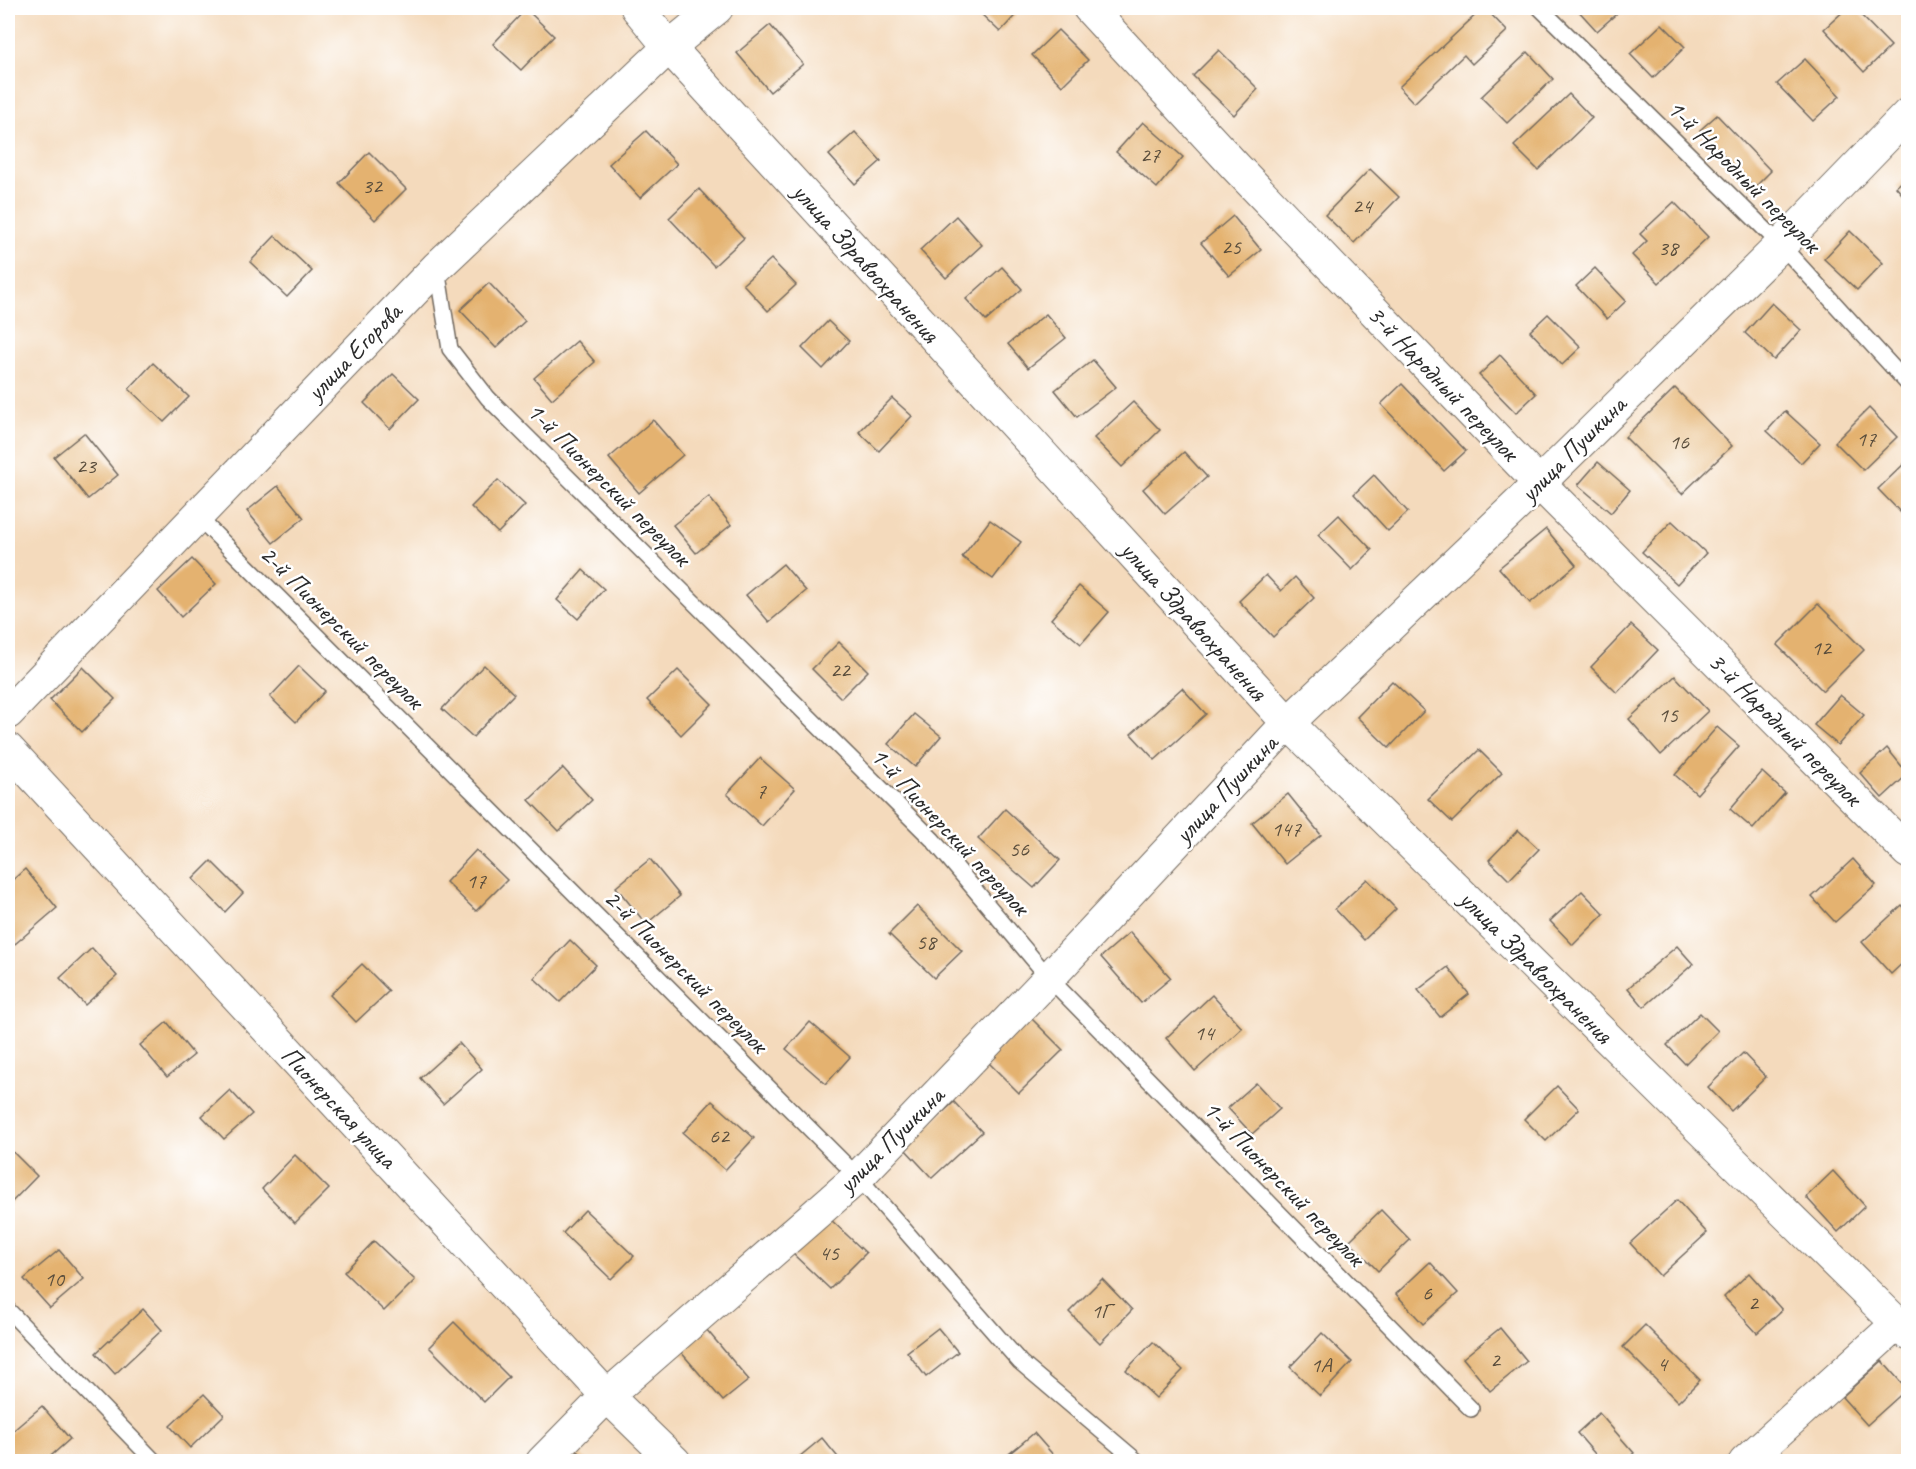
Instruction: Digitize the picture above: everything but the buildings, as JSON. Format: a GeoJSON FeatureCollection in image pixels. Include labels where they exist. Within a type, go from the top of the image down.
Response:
{"type":"FeatureCollection","features":[{"type":"Feature","properties":{"kind":"street","name":"улица Здравоохранения"},"geometry":{"type":"LineString","coordinates":[[637,8],[669,47],[1288,723],[1903,1329]]}},
{"type":"Feature","properties":{"kind":"street","name":"улица Егорова"},"geometry":{"type":"LineString","coordinates":[[8,713],[437,267],[669,47],[717,8]]}},
{"type":"Feature","properties":{"kind":"street","name":"3-й Народный переулок"},"geometry":{"type":"LineString","coordinates":[[1089,8],[1235,166],[1539,483],[1908,852]]}},
{"type":"Feature","properties":{"kind":"street","name":"улица Пушкина"},"geometry":{"type":"LineString","coordinates":[[542,1461],[607,1396],[858,1177],[1049,978],[1288,723],[1539,483],[1781,245],[1908,114]]}},
{"type":"Feature","properties":{"kind":"street","name":"Пионерская улица"},"geometry":{"type":"LineString","coordinates":[[8,749],[607,1396],[675,1461]]}},
{"type":"Feature","properties":{"kind":"street"},"geometry":{"type":"LineString","coordinates":[[1745,1461],[1903,1329]]}},
{"type":"Feature","properties":{"kind":"lane","name":"1-й Народный переулок"},"geometry":{"type":"LineString","coordinates":[[1540,8],[1781,245],[1908,384]]}},
{"type":"Feature","properties":{"kind":"lane","name":"1-й Пионерский переулок"},"geometry":{"type":"LineString","coordinates":[[437,267],[450,349],[488,398],[933,840],[1049,978],[1471,1409]]}},
{"type":"Feature","properties":{"kind":"lane","name":"2-й Пионерский переулок"},"geometry":{"type":"LineString","coordinates":[[197,516],[858,1177],[1020,1362],[1138,1461]]}},
{"type":"Feature","properties":{"kind":"lane"},"geometry":{"type":"LineString","coordinates":[[8,1310],[155,1461]]}}]}
